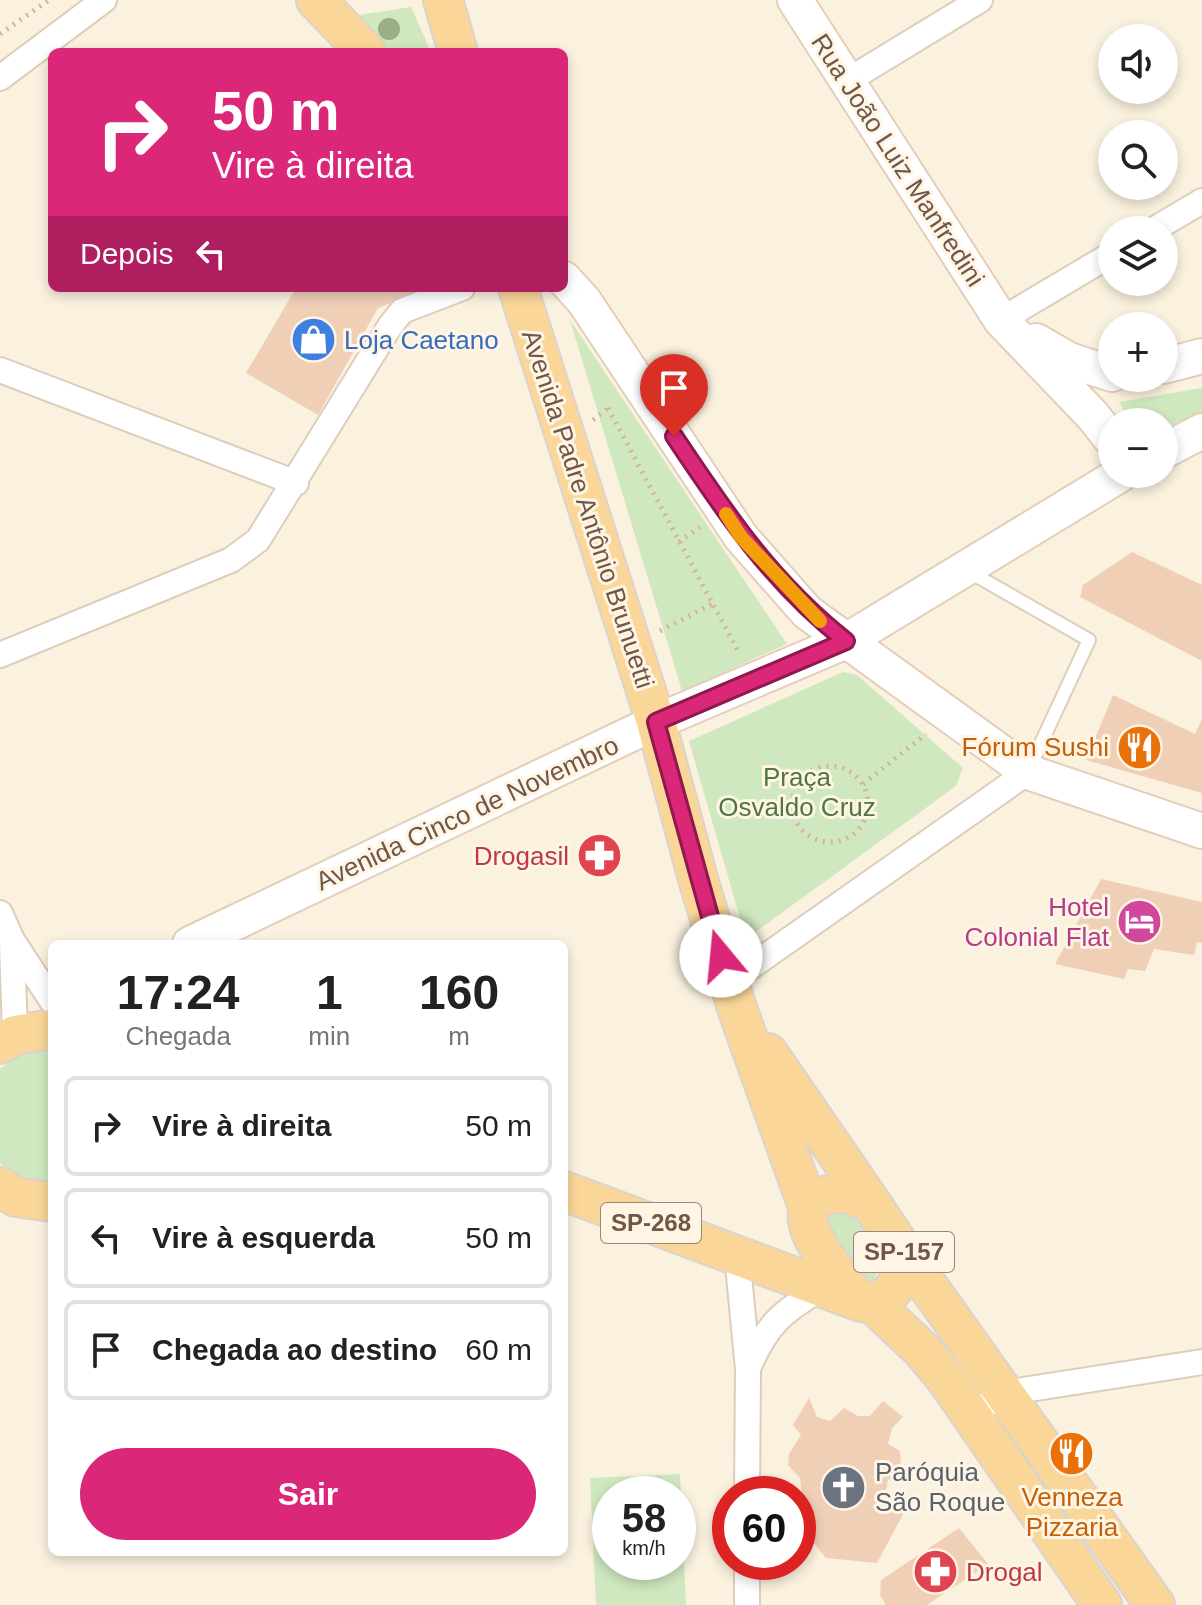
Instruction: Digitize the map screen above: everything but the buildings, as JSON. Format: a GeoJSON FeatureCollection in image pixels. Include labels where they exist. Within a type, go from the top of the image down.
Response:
{"type":"FeatureCollection","features":[{"type":"Feature","properties":{"kind":"main road"},"geometry":{"type":"LineString","coordinates":[[316,0],[362,48]]}},
{"type":"Feature","properties":{"kind":"main road"},"geometry":{"type":"LineString","coordinates":[[443,0],[457,48]]}},
{"type":"Feature","properties":{"kind":"main road","name":"Rua João Luiz Manfredini"},"geometry":{"type":"LineString","coordinates":[[795,0],[1001,320],[1098,425]]}},
{"type":"Feature","properties":{"kind":"main road"},"geometry":{"type":"LineString","coordinates":[[568,283],[584,301],[741,537],[807,612],[1028,772],[1202,831]]}},
{"type":"Feature","properties":{"kind":"main road","name":"Avenida Padre Antônio Brunuetti"},"geometry":{"type":"LineString","coordinates":[[519,292],[656,722],[733,995],[807,1213]]}},
{"type":"Feature","properties":{"kind":"main road"},"geometry":{"type":"LineString","coordinates":[[1001,320],[1069,360],[1098,369]]}},
{"type":"Feature","properties":{"kind":"main road"},"geometry":{"type":"LineString","coordinates":[[1178,362],[1202,356]]}},
{"type":"Feature","properties":{"kind":"main road"},"geometry":{"type":"LineString","coordinates":[[1178,444],[1202,431]]}},
{"type":"Feature","properties":{"kind":"main road","name":"Avenida Cinco de Novembro"},"geometry":{"type":"LineString","coordinates":[[198,940],[656,722],[846,641],[1098,488]]}},
{"type":"Feature","properties":{"kind":"main road","name":"Avenida Padre Antônio Brunuetti"},"geometry":{"type":"LineString","coordinates":[[733,995],[871,1203]]}},
{"type":"Feature","properties":{"kind":"main road"},"geometry":{"type":"LineString","coordinates":[[0,1187],[16,1197],[48,1201]]}},
{"type":"Feature","properties":{"kind":"main road","name":"SP-268"},"geometry":{"type":"LineString","coordinates":[[568,1192],[867,1303]]}},
{"type":"Feature","properties":{"kind":"main road","name":"SP-157"},"geometry":{"type":"LineString","coordinates":[[1102,1605],[971,1415],[922,1350],[839,1276],[807,1213],[823,1194],[847,1193],[871,1203],[1155,1605]]}},
{"type":"Feature","properties":{"kind":"main road","name":"SP-268"},"geometry":{"type":"LineString","coordinates":[[737,1255],[766,1251],[785,1243],[807,1213]]}},
{"type":"Feature","properties":{"kind":"main road","name":"SP-157"},"geometry":{"type":"LineString","coordinates":[[867,1303],[892,1292],[898,1283],[905,1254]]}},
{"type":"Feature","properties":{"kind":"street"},"geometry":{"type":"LineString","coordinates":[[0,78],[104,0]]}},
{"type":"Feature","properties":{"kind":"street"},"geometry":{"type":"LineString","coordinates":[[847,81],[980,0]]}},
{"type":"Feature","properties":{"kind":"street"},"geometry":{"type":"LineString","coordinates":[[1177,216],[1202,201]]}},
{"type":"Feature","properties":{"kind":"street"},"geometry":{"type":"LineString","coordinates":[[1001,320],[1098,262]]}},
{"type":"Feature","properties":{"kind":"street"},"geometry":{"type":"LineString","coordinates":[[0,655],[231,560],[258,540],[396,318],[402,311],[452,292]]}},
{"type":"Feature","properties":{"kind":"street"},"geometry":{"type":"LineString","coordinates":[[0,370],[296,483]]}},
{"type":"Feature","properties":{"kind":"street"},"geometry":{"type":"LineString","coordinates":[[733,995],[1028,772]]}},
{"type":"Feature","properties":{"kind":"street"},"geometry":{"type":"LineString","coordinates":[[0,913],[12,940],[48,995]]}},
{"type":"Feature","properties":{"kind":"street"},"geometry":{"type":"LineString","coordinates":[[12,940],[7,978],[22,1036]]}},
{"type":"Feature","properties":{"kind":"street"},"geometry":{"type":"LineString","coordinates":[[737,1255],[748,1369],[747,1476]]}},
{"type":"Feature","properties":{"kind":"street"},"geometry":{"type":"LineString","coordinates":[[748,1369],[762,1336],[777,1317],[822,1288]]}},
{"type":"Feature","properties":{"kind":"street"},"geometry":{"type":"LineString","coordinates":[[971,1415],[1004,1393],[1202,1362]]}},
{"type":"Feature","properties":{"kind":"street"},"geometry":{"type":"LineString","coordinates":[[747,1580],[747,1605]]}},
{"type":"Feature","properties":{"kind":"lane"},"geometry":{"type":"LineString","coordinates":[[965,569],[1089,640],[1028,772]]}},
{"type":"Feature","properties":{"kind":"path"},"geometry":{"type":"LineString","coordinates":[[0,34],[49,0]]}},
{"type":"Feature","properties":{"kind":"path"},"geometry":{"type":"LineString","coordinates":[[566,440],[608,408],[642,388]]}},
{"type":"Feature","properties":{"kind":"path"},"geometry":{"type":"LineString","coordinates":[[608,408],[754,680]]}},
{"type":"Feature","properties":{"kind":"path"},"geometry":{"type":"LineString","coordinates":[[632,645],[712,604]]}},
{"type":"Feature","properties":{"kind":"path"},"geometry":{"type":"LineString","coordinates":[[863,784],[949,717]]}},
{"type":"Feature","properties":{"kind":"path"},"geometry":{"type":"LineString","coordinates":[[821,766],[837,766],[852,772],[863,784],[868,799],[868,815],[858,831],[843,841],[825,843],[807,836],[795,822],[791,804],[796,785],[806,773],[821,766]]}},
{"type":"Feature","properties":{"kind":"green space"},"geometry":{"type":"Polygon","coordinates":[[[411,7],[429,48],[385,48],[352,16],[411,7]]]}},
{"type":"Feature","properties":{"kind":"green space"},"geometry":{"type":"Polygon","coordinates":[[[570,320],[787,644],[682,691],[570,320]]]}},
{"type":"Feature","properties":{"kind":"green space"},"geometry":{"type":"Polygon","coordinates":[[[1202,388],[1202,411],[1178,422],[1178,408],[1123,408],[1119,402],[1202,388]]]}},
{"type":"Feature","properties":{"kind":"green space","name":"Praça Osvaldo Cruz"},"geometry":{"type":"Polygon","coordinates":[[[843,672],[857,675],[963,768],[956,786],[746,939],[689,741],[843,672]]]}},
{"type":"Feature","properties":{"kind":"green space"},"geometry":{"type":"Polygon","coordinates":[[[48,1049],[48,1183],[24,1178],[0,1163],[0,1069],[18,1055],[48,1049]]]}},
{"type":"Feature","properties":{"kind":"green space"},"geometry":{"type":"Polygon","coordinates":[[[853,1208],[884,1253],[873,1283],[865,1285],[820,1230],[827,1214],[853,1208]]]}},
{"type":"Feature","properties":{"kind":"green space"},"geometry":{"type":"Polygon","coordinates":[[[680,1474],[680,1476],[635,1476],[680,1474]]]}},
{"type":"Feature","properties":{"kind":"green space"},"geometry":{"type":"Polygon","coordinates":[[[590,1478],[592,1478],[592,1520],[590,1478]]]}},
{"type":"Feature","properties":{"kind":"green space"},"geometry":{"type":"Polygon","coordinates":[[[595,1580],[685,1580],[686,1605],[596,1605],[595,1580]]]}},
{"type":"Feature","properties":{"kind":"slow traffic"},"geometry":{"type":"LineString","coordinates":[[726,514],[741,537],[807,612],[820,621]]}},
{"type":"Feature","properties":{"kind":"place","name":"Loja Caetano"},"geometry":{"type":"Point","coordinates":[313,340]}},
{"type":"Feature","properties":{"kind":"place","name":"Fórum Sushi"},"geometry":{"type":"Point","coordinates":[1140,747]}},
{"type":"Feature","properties":{"kind":"place","name":"Drogasil"},"geometry":{"type":"Point","coordinates":[600,856]}},
{"type":"Feature","properties":{"kind":"place","name":"Hotel Colonial Flat"},"geometry":{"type":"Point","coordinates":[1140,922]}},
{"type":"Feature","properties":{"kind":"place","name":"Venneza Pizzaria"},"geometry":{"type":"Point","coordinates":[1072,1454]}},
{"type":"Feature","properties":{"kind":"place","name":"Paróquia São Roque"},"geometry":{"type":"Point","coordinates":[844,1487]}},
{"type":"Feature","properties":{"kind":"place","name":"Drogal"},"geometry":{"type":"Point","coordinates":[935,1572]}},
{"type":"Feature","properties":{"kind":"route"},"geometry":{"type":"LineString","coordinates":[[674,436],[741,537],[807,612],[846,641],[656,722],[721,956]]}}]}
